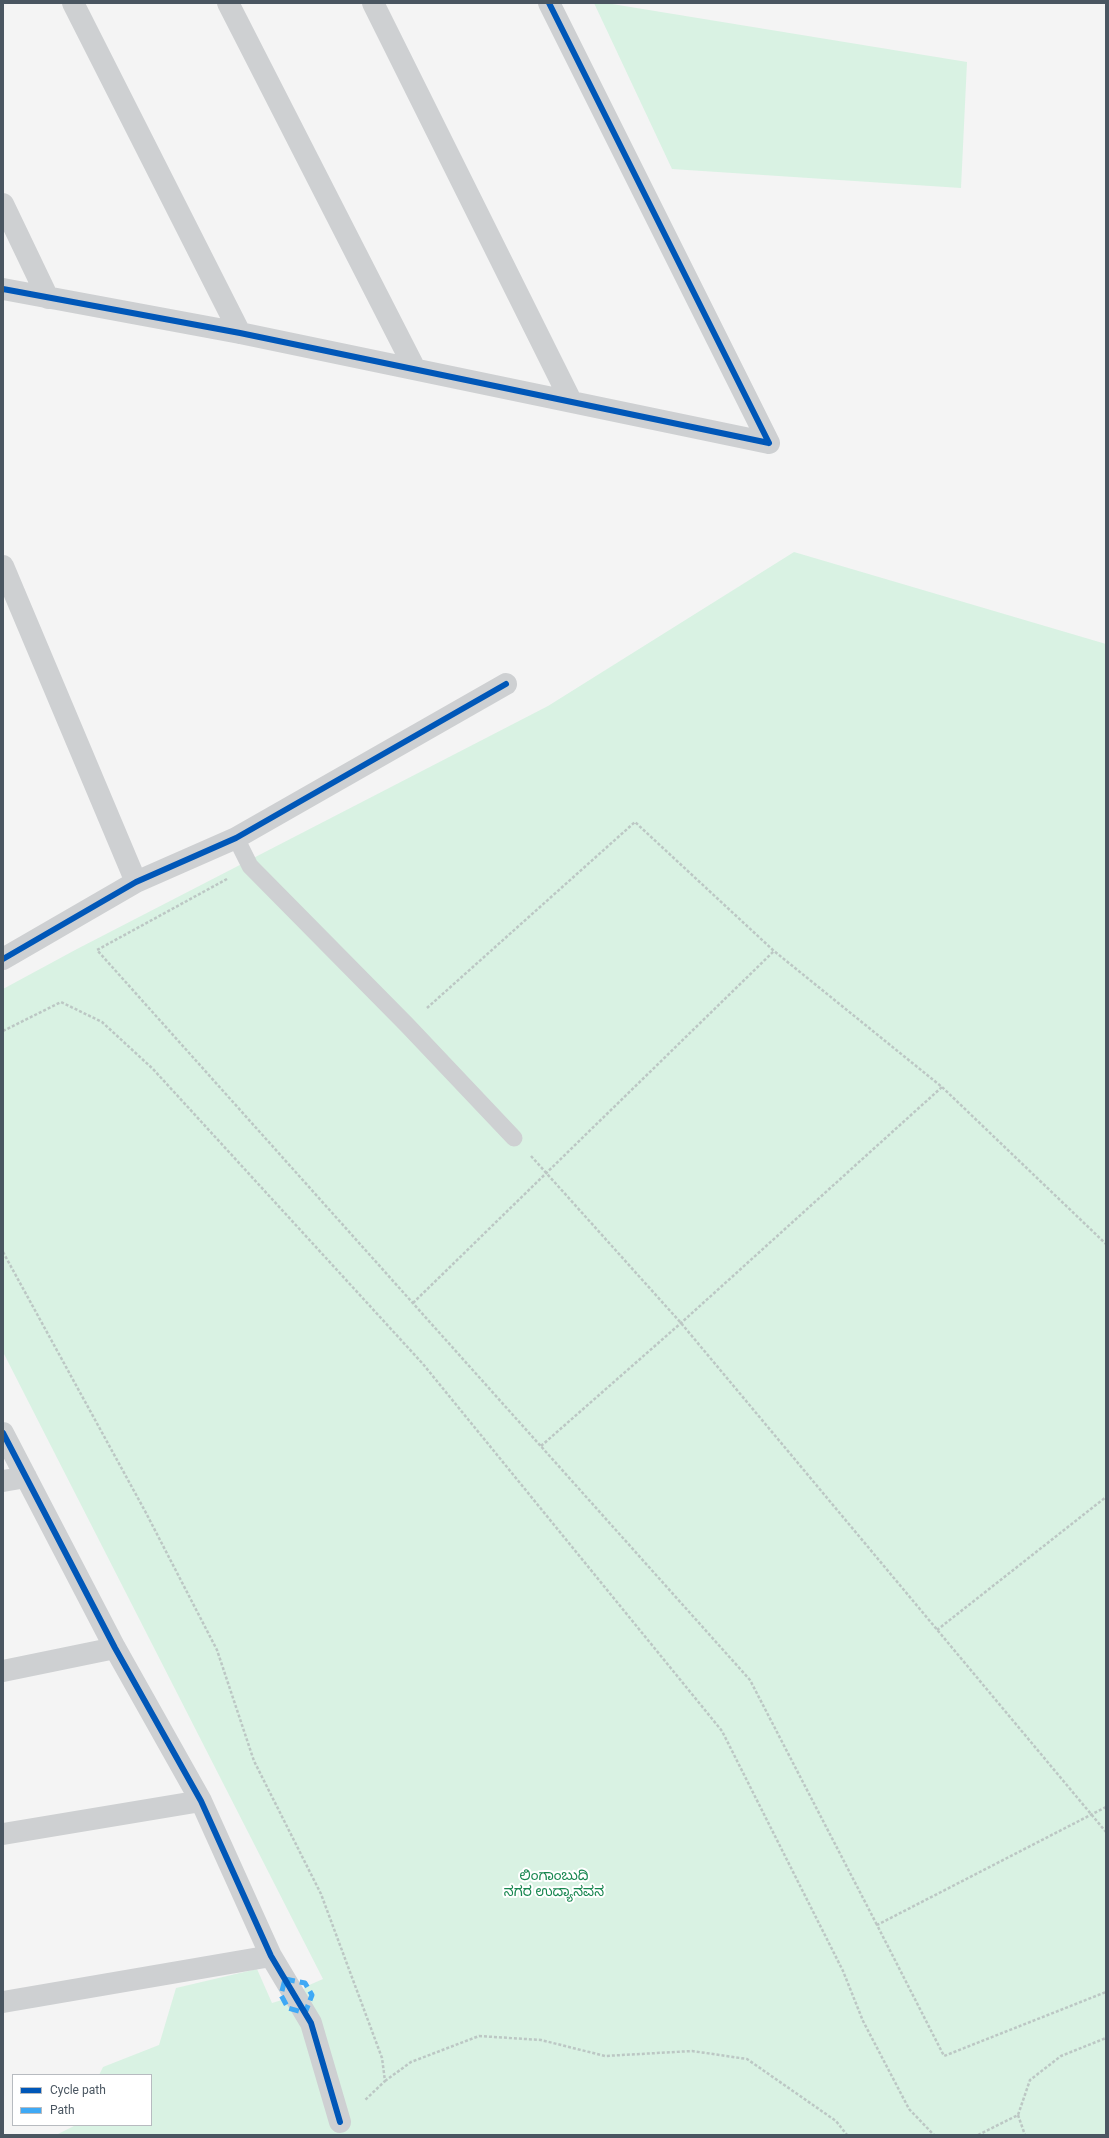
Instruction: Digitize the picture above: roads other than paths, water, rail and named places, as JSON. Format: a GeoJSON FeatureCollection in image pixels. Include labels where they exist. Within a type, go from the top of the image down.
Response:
{"type":"FeatureCollection","features":[{"type":"Feature","properties":{"kind":"street"},"geometry":{"type":"LineString","coordinates":[[73,3],[240,333]]}},
{"type":"Feature","properties":{"kind":"street"},"geometry":{"type":"LineString","coordinates":[[228,3],[415,369]]}},
{"type":"Feature","properties":{"kind":"street"},"geometry":{"type":"LineString","coordinates":[[373,3],[571,401]]}},
{"type":"Feature","properties":{"kind":"street"},"geometry":{"type":"LineString","coordinates":[[3,289],[240,333],[769,443],[549,3]]}},
{"type":"Feature","properties":{"kind":"street"},"geometry":{"type":"LineString","coordinates":[[3,204],[48,298]]}},
{"type":"Feature","properties":{"kind":"street"},"geometry":{"type":"LineString","coordinates":[[3,566],[136,882]]}},
{"type":"Feature","properties":{"kind":"street"},"geometry":{"type":"LineString","coordinates":[[3,959],[136,882],[236,838],[506,684]]}},
{"type":"Feature","properties":{"kind":"street"},"geometry":{"type":"LineString","coordinates":[[3,1433],[115,1648],[201,1801],[271,1956],[311,2023],[340,2122]]}},
{"type":"Feature","properties":{"kind":"street"},"geometry":{"type":"LineString","coordinates":[[3,1481],[26,1477]]}},
{"type":"Feature","properties":{"kind":"street"},"geometry":{"type":"LineString","coordinates":[[3,1671],[115,1648]]}},
{"type":"Feature","properties":{"kind":"street"},"geometry":{"type":"LineString","coordinates":[[3,1834],[201,1801]]}},
{"type":"Feature","properties":{"kind":"street"},"geometry":{"type":"LineString","coordinates":[[3,2002],[271,1956]]}},
{"type":"Feature","properties":{"kind":"lane"},"geometry":{"type":"LineString","coordinates":[[236,838],[250,866],[407,1025],[514,1138]]}},
{"type":"Feature","properties":{"kind":"park label","name":"ಲಿಂಗಾಂಬುದಿ ನಗರ ಉದ್ಯಾನವನ"},"geometry":{"type":"Point","coordinates":[554,1884]}}]}
